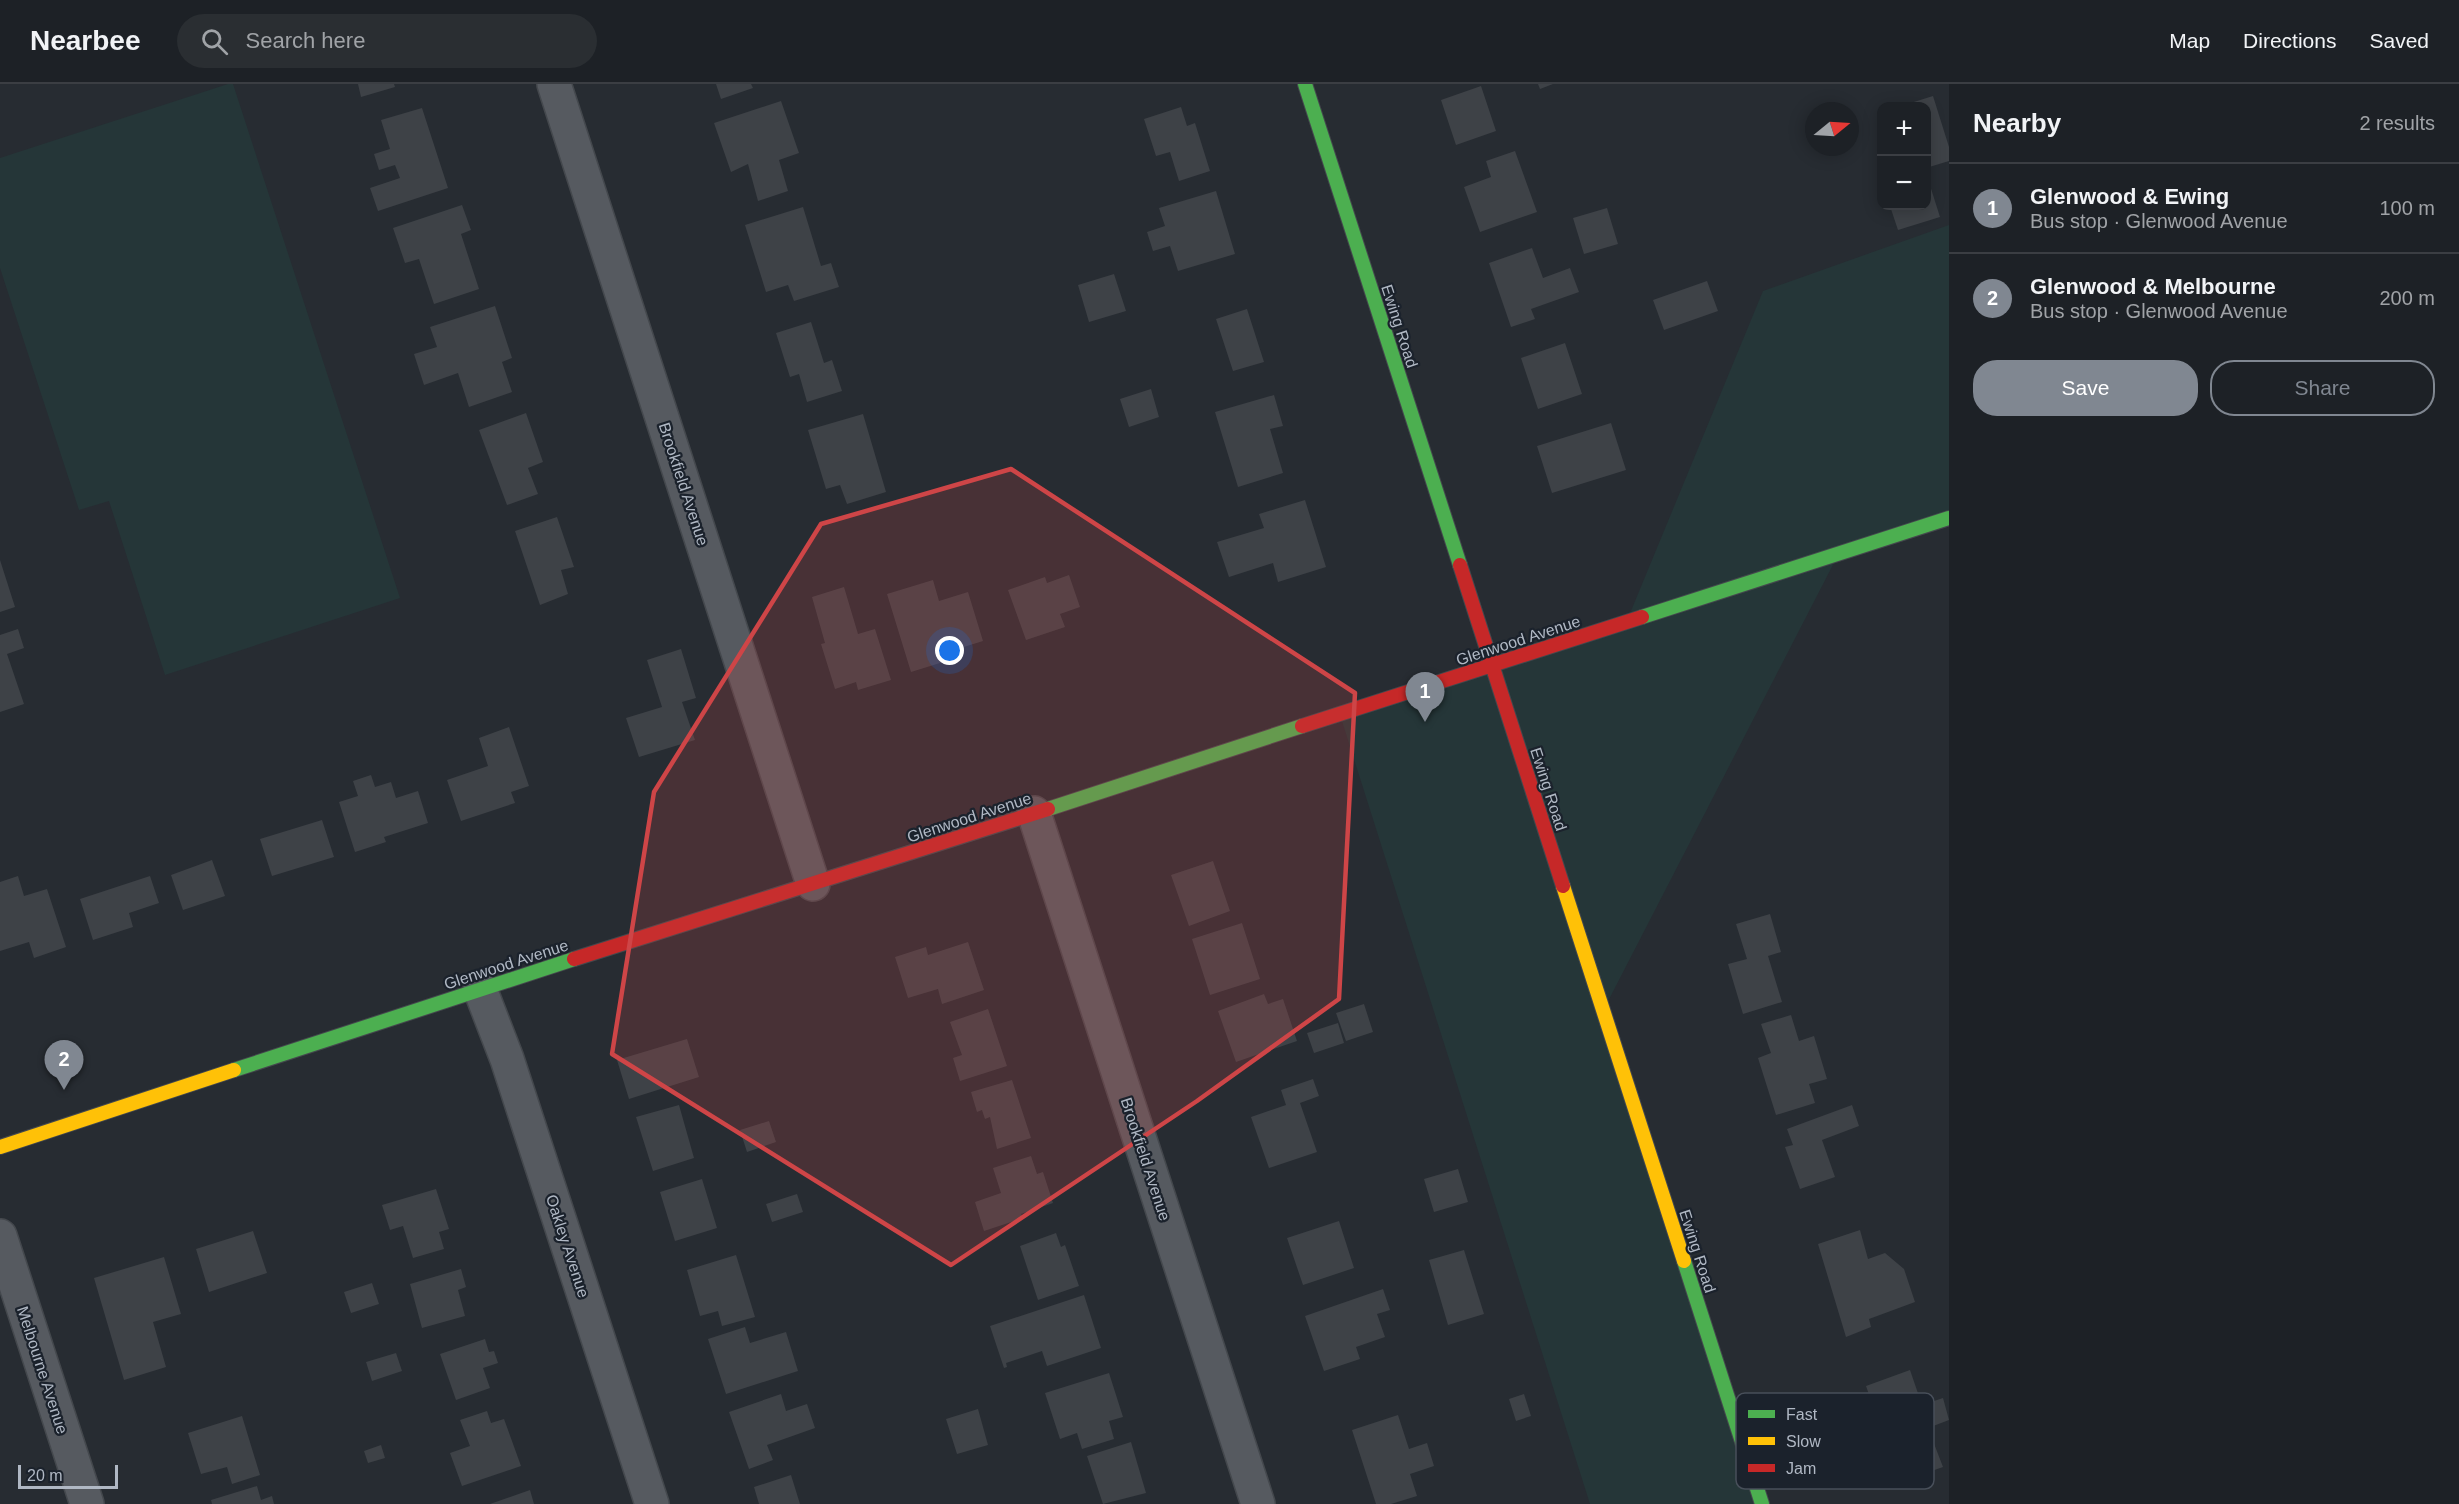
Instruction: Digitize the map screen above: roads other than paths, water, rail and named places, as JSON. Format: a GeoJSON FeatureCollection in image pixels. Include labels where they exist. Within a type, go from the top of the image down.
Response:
{"type":"FeatureCollection","features":[{"type":"Feature","properties":{"kind":"street","name":"Brookfield Avenue"},"geometry":{"type":"LineString","coordinates":[[554,84],[813,884]]}},
{"type":"Feature","properties":{"kind":"street","name":"Ewing Road"},"geometry":{"type":"LineString","coordinates":[[1305,84],[1736,1423]]}},
{"type":"Feature","properties":{"kind":"street","name":"Glenwood Avenue"},"geometry":{"type":"LineString","coordinates":[[0,1147],[480,989],[1949,518]]}},
{"type":"Feature","properties":{"kind":"street","name":"Brookfield Avenue"},"geometry":{"type":"LineString","coordinates":[[1034,813],[1258,1504]]}},
{"type":"Feature","properties":{"kind":"street","name":"Oakley Avenue"},"geometry":{"type":"LineString","coordinates":[[480,989],[507,1059],[652,1504]]}},
{"type":"Feature","properties":{"kind":"street","name":"Melbourne Avenue"},"geometry":{"type":"LineString","coordinates":[[0,1236],[87,1504]]}},
{"type":"Feature","properties":{"kind":"street","name":"Ewing Road"},"geometry":{"type":"LineString","coordinates":[[1757,1489],[1762,1504]]}},
{"type":"Feature","properties":{"kind":"place","name":"Glenwood & Ewing"},"geometry":{"type":"Point","coordinates":[1425,722]}},
{"type":"Feature","properties":{"kind":"place","name":"Glenwood & Melbourne"},"geometry":{"type":"Point","coordinates":[64,1090]}}]}
